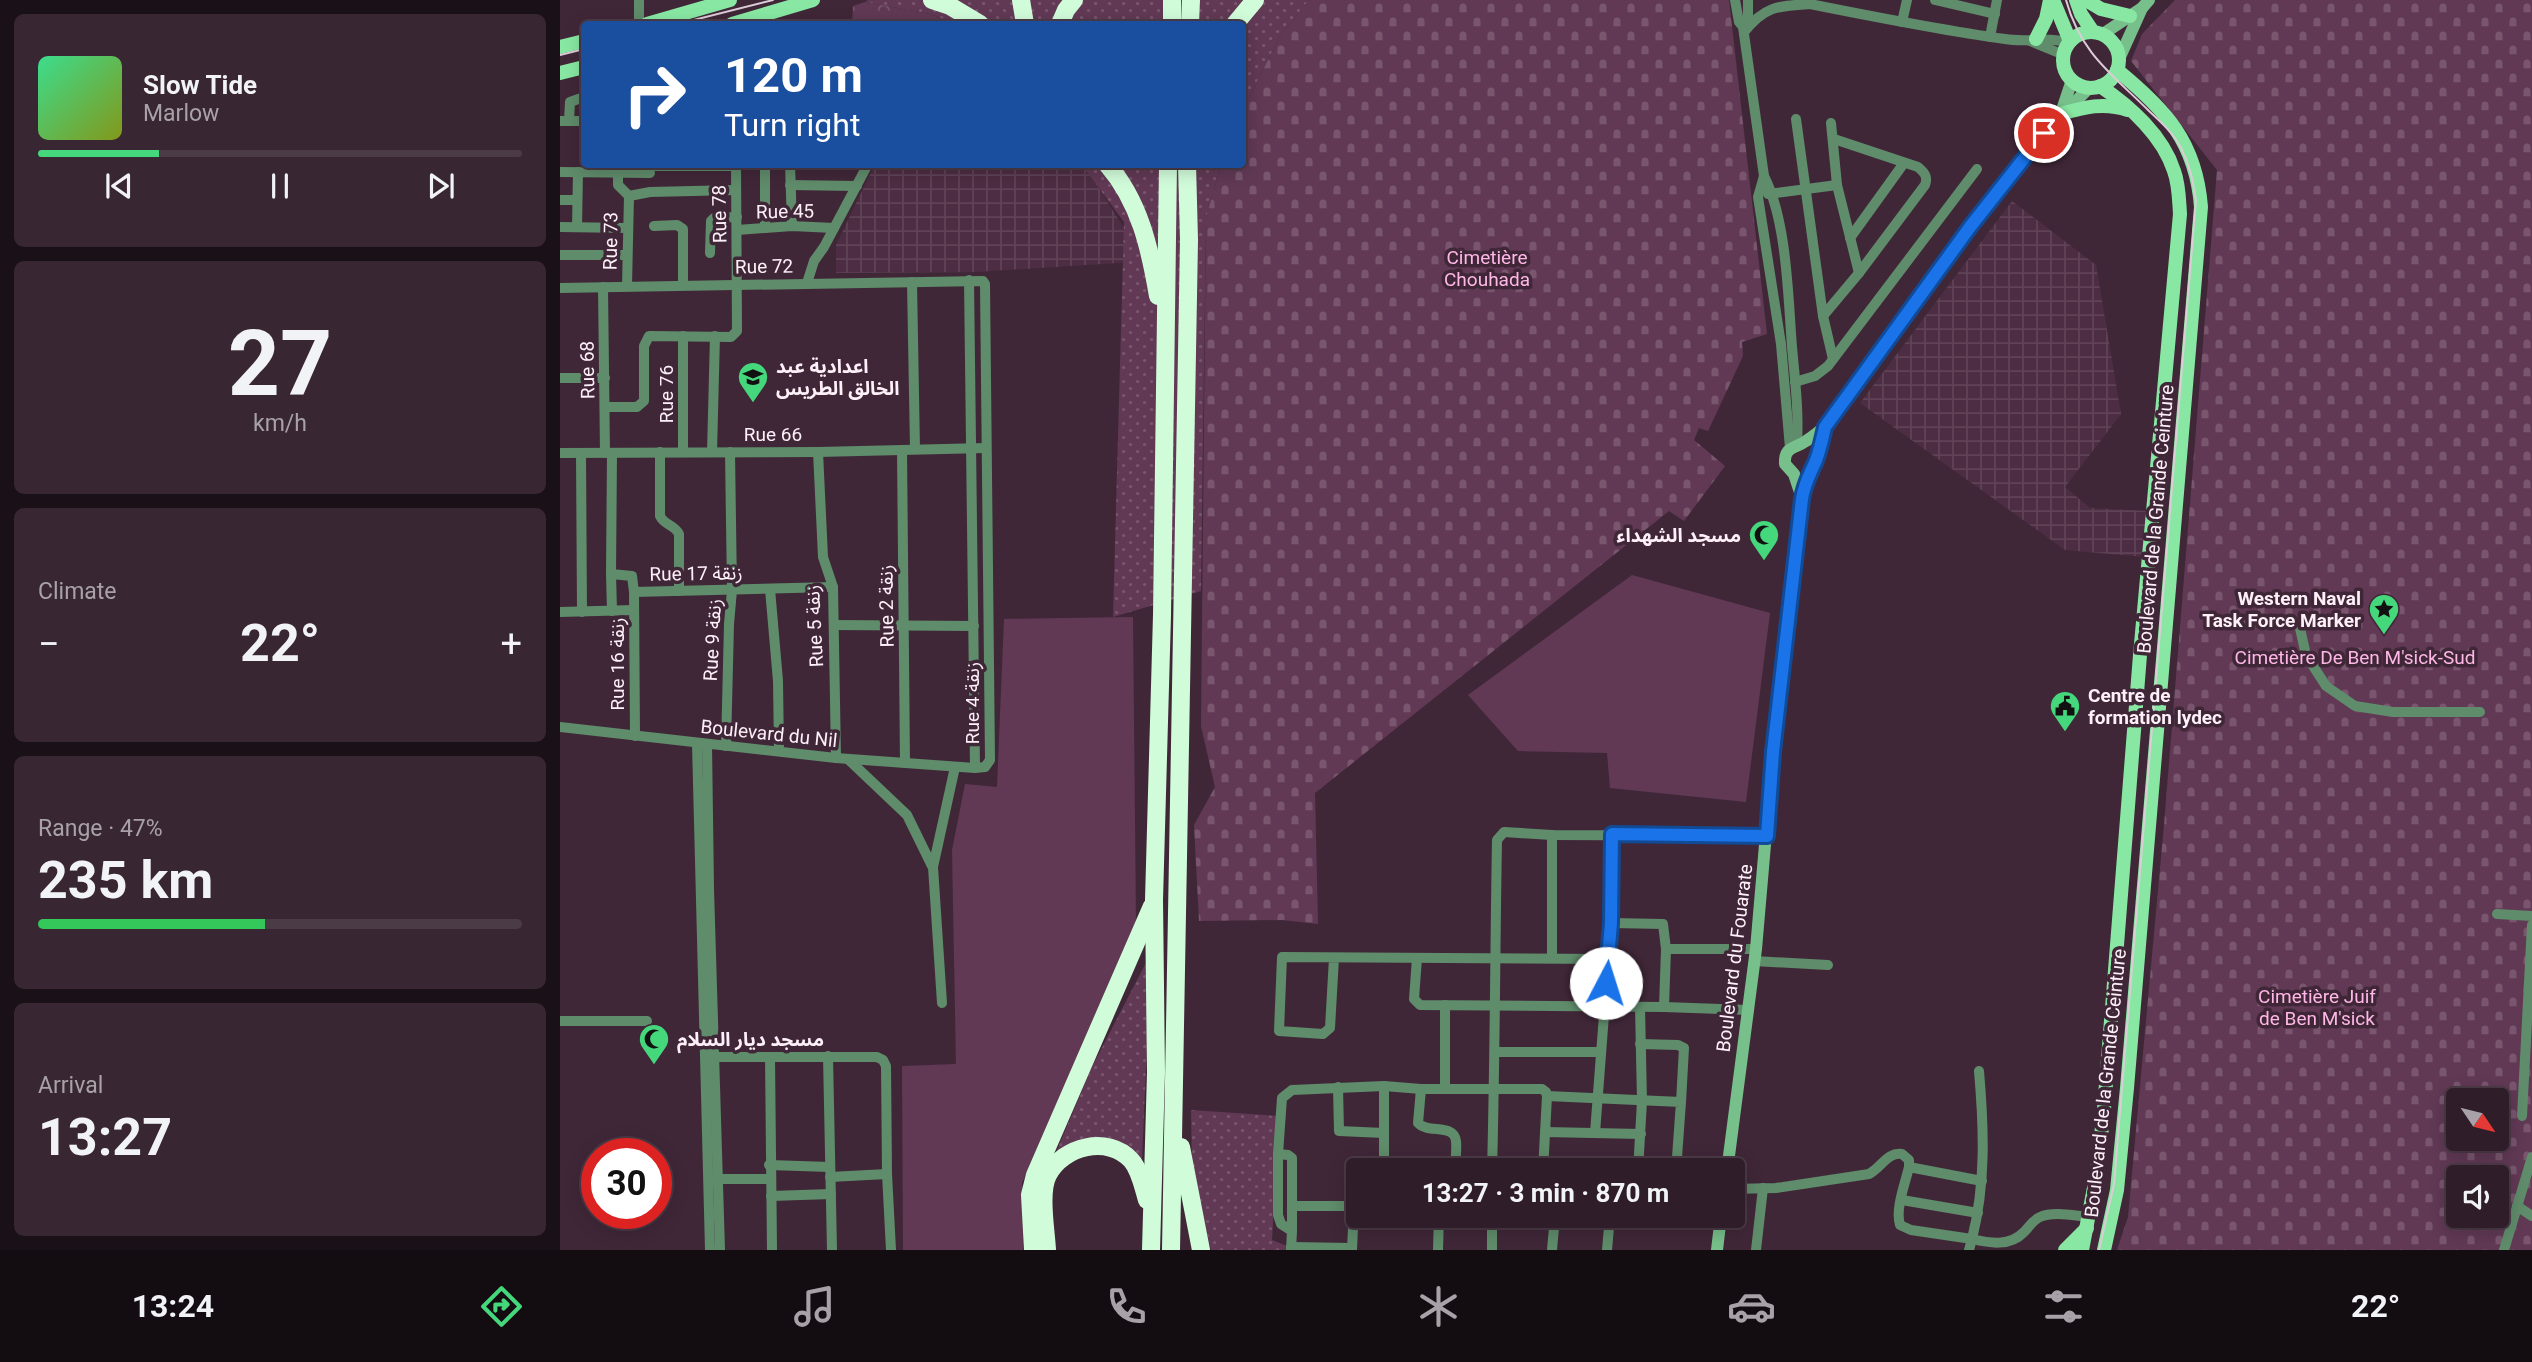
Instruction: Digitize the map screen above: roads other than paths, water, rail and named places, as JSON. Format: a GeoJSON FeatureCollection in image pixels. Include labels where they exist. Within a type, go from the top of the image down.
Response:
{"type":"FeatureCollection","features":[{"type":"Feature","properties":{"kind":"highway"},"geometry":{"type":"LineString","coordinates":[[932,0],[950,6],[975,21]]}},
{"type":"Feature","properties":{"kind":"highway"},"geometry":{"type":"LineString","coordinates":[[1021,0],[1024,21]]}},
{"type":"Feature","properties":{"kind":"highway"},"geometry":{"type":"LineString","coordinates":[[1061,21],[1074,0]]}},
{"type":"Feature","properties":{"kind":"highway"},"geometry":{"type":"LineString","coordinates":[[1172,0],[1172,21]]}},
{"type":"Feature","properties":{"kind":"highway"},"geometry":{"type":"LineString","coordinates":[[1191,0],[1191,21]]}},
{"type":"Feature","properties":{"kind":"highway"},"geometry":{"type":"LineString","coordinates":[[1237,21],[1255,0]]}},
{"type":"Feature","properties":{"kind":"highway"},"geometry":{"type":"LineString","coordinates":[[1111,168],[1139,217],[1148,244],[1166,343]]}},
{"type":"Feature","properties":{"kind":"highway"},"geometry":{"type":"LineString","coordinates":[[1151,1250],[1156,1072],[1154,900],[1168,168]]}},
{"type":"Feature","properties":{"kind":"highway"},"geometry":{"type":"LineString","coordinates":[[1171,1250],[1189,240],[1187,168]]}},
{"type":"Feature","properties":{"kind":"highway"},"geometry":{"type":"LineString","coordinates":[[1189,240],[1194,218],[1196,168]]}},
{"type":"Feature","properties":{"kind":"highway"},"geometry":{"type":"LineString","coordinates":[[1033,1250],[1030,1195],[1035,1175],[1154,900]]}},
{"type":"Feature","properties":{"kind":"highway"},"geometry":{"type":"LineString","coordinates":[[1175,1076],[1182,1151],[1201,1250]]}},
{"type":"Feature","properties":{"kind":"highway"},"geometry":{"type":"LineString","coordinates":[[1047,1250],[1044,1190],[1048,1175],[1059,1161],[1074,1151],[1089,1146],[1106,1146],[1129,1158],[1136,1167],[1152,1213]]}},
{"type":"Feature","properties":{"kind":"main road"},"geometry":{"type":"LineString","coordinates":[[657,21],[730,0]]}},
{"type":"Feature","properties":{"kind":"main road"},"geometry":{"type":"LineString","coordinates":[[746,21],[813,0]]}},
{"type":"Feature","properties":{"kind":"main road"},"geometry":{"type":"LineString","coordinates":[[2033,40],[2046,19],[2051,0]]}},
{"type":"Feature","properties":{"kind":"main road"},"geometry":{"type":"LineString","coordinates":[[2051,0],[2068,47],[2066,73],[2080,85],[2095,87],[2108,82],[2118,64],[2116,47],[2098,33],[2081,14],[2076,0]]}},
{"type":"Feature","properties":{"kind":"main road"},"geometry":{"type":"LineString","coordinates":[[2085,0],[2101,9],[2141,8]]}},
{"type":"Feature","properties":{"kind":"main road"},"geometry":{"type":"LineString","coordinates":[[2068,47],[2079,34],[2098,33]]}},
{"type":"Feature","properties":{"kind":"main road"},"geometry":{"type":"LineString","coordinates":[[560,47],[581,42]]}},
{"type":"Feature","properties":{"kind":"main road","name":"Boulevard de la Grande Ceinture"},"geometry":{"type":"LineString","coordinates":[[2104,1250],[2117,1190],[2127,1088],[2201,207],[2197,176],[2181,138],[2162,110],[2118,64]]}},
{"type":"Feature","properties":{"kind":"main road"},"geometry":{"type":"LineString","coordinates":[[560,73],[581,68]]}},
{"type":"Feature","properties":{"kind":"main road","name":"Boulevard de la Grande Ceinture"},"geometry":{"type":"LineString","coordinates":[[2081,1250],[2089,1222],[2097,1172],[2110,1040],[2140,655],[2180,214],[2175,172],[2159,141],[2131,111],[2095,87]]}},
{"type":"Feature","properties":{"kind":"main road"},"geometry":{"type":"LineString","coordinates":[[2061,114],[2102,105],[2131,111]]}},
{"type":"Feature","properties":{"kind":"main road"},"geometry":{"type":"LineString","coordinates":[[2065,1250],[2089,1222]]}},
{"type":"Feature","properties":{"kind":"street"},"geometry":{"type":"LineString","coordinates":[[639,0],[639,21]]}},
{"type":"Feature","properties":{"kind":"street"},"geometry":{"type":"LineString","coordinates":[[1735,0],[1738,22],[1744,30]]}},
{"type":"Feature","properties":{"kind":"street"},"geometry":{"type":"LineString","coordinates":[[1748,0],[1748,19],[1744,30],[1764,176],[1773,193],[1787,281],[1799,419],[1796,446]]}},
{"type":"Feature","properties":{"kind":"street"},"geometry":{"type":"LineString","coordinates":[[1902,22],[1907,0]]}},
{"type":"Feature","properties":{"kind":"street"},"geometry":{"type":"LineString","coordinates":[[1934,0],[1995,13]]}},
{"type":"Feature","properties":{"kind":"street"},"geometry":{"type":"LineString","coordinates":[[1990,37],[1997,0]]}},
{"type":"Feature","properties":{"kind":"street"},"geometry":{"type":"LineString","coordinates":[[1744,30],[1760,13],[1806,2],[1990,37],[2033,40],[2048,38],[2068,47]]}},
{"type":"Feature","properties":{"kind":"street"},"geometry":{"type":"LineString","coordinates":[[2098,33],[2141,8]]}},
{"type":"Feature","properties":{"kind":"street"},"geometry":{"type":"LineString","coordinates":[[2118,64],[2141,8]]}},
{"type":"Feature","properties":{"kind":"street","name":"Boulevard du Fouarate"},"geometry":{"type":"LineString","coordinates":[[2061,114],[2072,80]]}},
{"type":"Feature","properties":{"kind":"street","name":"Boulevard du Fouarate"},"geometry":{"type":"LineString","coordinates":[[1729,1158],[1749,1010],[1773,752],[1802,499],[1808,473],[1815,464],[1825,427],[1970,227],[2061,114],[2095,87]]}},
{"type":"Feature","properties":{"kind":"street"},"geometry":{"type":"LineString","coordinates":[[565,121],[570,102],[581,98]]}},
{"type":"Feature","properties":{"kind":"street"},"geometry":{"type":"LineString","coordinates":[[1797,119],[1823,316],[1833,359]]}},
{"type":"Feature","properties":{"kind":"street"},"geometry":{"type":"LineString","coordinates":[[1831,123],[1837,185],[1859,273]]}},
{"type":"Feature","properties":{"kind":"street"},"geometry":{"type":"LineString","coordinates":[[1823,316],[1859,273],[1925,186],[1927,179],[1918,167],[1834,139]]}},
{"type":"Feature","properties":{"kind":"street"},"geometry":{"type":"LineString","coordinates":[[1850,238],[1904,163]]}},
{"type":"Feature","properties":{"kind":"street"},"geometry":{"type":"LineString","coordinates":[[560,172],[618,173],[650,168],[650,192]]}},
{"type":"Feature","properties":{"kind":"street","name":"Rue 78"},"geometry":{"type":"LineString","coordinates":[[715,337],[731,337],[737,331],[736,168]]}},
{"type":"Feature","properties":{"kind":"street"},"geometry":{"type":"LineString","coordinates":[[765,168],[765,227]]}},
{"type":"Feature","properties":{"kind":"street"},"geometry":{"type":"LineString","coordinates":[[790,168],[792,226]]}},
{"type":"Feature","properties":{"kind":"street"},"geometry":{"type":"LineString","coordinates":[[807,283],[814,261],[866,168]]}},
{"type":"Feature","properties":{"kind":"street"},"geometry":{"type":"LineString","coordinates":[[1795,382],[1815,376],[1833,359],[1976,169]]}},
{"type":"Feature","properties":{"kind":"street"},"geometry":{"type":"LineString","coordinates":[[577,227],[578,172]]}},
{"type":"Feature","properties":{"kind":"street"},"geometry":{"type":"LineString","coordinates":[[618,173],[618,185],[629,196],[650,192],[736,190]]}},
{"type":"Feature","properties":{"kind":"street"},"geometry":{"type":"LineString","coordinates":[[1764,176],[1758,197],[1796,446]]}},
{"type":"Feature","properties":{"kind":"street"},"geometry":{"type":"LineString","coordinates":[[790,185],[856,186]]}},
{"type":"Feature","properties":{"kind":"street"},"geometry":{"type":"LineString","coordinates":[[1758,197],[1837,185]]}},
{"type":"Feature","properties":{"kind":"street","name":"Rue 73"},"geometry":{"type":"LineString","coordinates":[[627,286],[629,196]]}},
{"type":"Feature","properties":{"kind":"street"},"geometry":{"type":"LineString","coordinates":[[560,200],[577,200]]}},
{"type":"Feature","properties":{"kind":"street"},"geometry":{"type":"LineString","coordinates":[[710,253],[711,221],[714,218],[737,217]]}},
{"type":"Feature","properties":{"kind":"street"},"geometry":{"type":"LineString","coordinates":[[654,226],[677,225],[683,229],[683,285]]}},
{"type":"Feature","properties":{"kind":"street","name":"Rue 45"},"geometry":{"type":"LineString","coordinates":[[737,230],[792,226],[834,228]]}},
{"type":"Feature","properties":{"kind":"street"},"geometry":{"type":"LineString","coordinates":[[560,227],[627,228]]}},
{"type":"Feature","properties":{"kind":"street"},"geometry":{"type":"LineString","coordinates":[[560,255],[627,255]]}},
{"type":"Feature","properties":{"kind":"street","name":"Rue 4 زنقة"},"geometry":{"type":"LineString","coordinates":[[980,279],[985,284],[990,760],[985,767],[975,768],[970,448],[969,280],[980,279]]}},
{"type":"Feature","properties":{"kind":"street","name":"Rue 72"},"geometry":{"type":"LineString","coordinates":[[560,288],[969,280]]}},
{"type":"Feature","properties":{"kind":"street"},"geometry":{"type":"LineString","coordinates":[[912,282],[915,449]]}},
{"type":"Feature","properties":{"kind":"street","name":"Rue 68"},"geometry":{"type":"LineString","coordinates":[[603,287],[605,407],[609,453]]}},
{"type":"Feature","properties":{"kind":"street","name":"Rue 76"},"geometry":{"type":"LineString","coordinates":[[683,336],[683,452]]}},
{"type":"Feature","properties":{"kind":"street"},"geometry":{"type":"LineString","coordinates":[[605,407],[641,405],[646,340],[649,337],[715,337],[712,452]]}},
{"type":"Feature","properties":{"kind":"street"},"geometry":{"type":"LineString","coordinates":[[560,378],[605,378]]}},
{"type":"Feature","properties":{"kind":"street","name":"Boulevard du Fouarate"},"geometry":{"type":"LineString","coordinates":[[1802,499],[1794,474],[1785,464],[1785,455],[1825,427]]}},
{"type":"Feature","properties":{"kind":"street"},"geometry":{"type":"LineString","coordinates":[[1796,446],[1811,449],[1815,459]]}},
{"type":"Feature","properties":{"kind":"street","name":"Rue 66"},"geometry":{"type":"LineString","coordinates":[[560,453],[986,448]]}},
{"type":"Feature","properties":{"kind":"street","name":"Rue 2 زنقة"},"geometry":{"type":"LineString","coordinates":[[902,450],[905,763]]}},
{"type":"Feature","properties":{"kind":"street"},"geometry":{"type":"LineString","coordinates":[[660,452],[660,516],[679,534],[679,591]]}},
{"type":"Feature","properties":{"kind":"street","name":"Rue 9 زنقة"},"geometry":{"type":"LineString","coordinates":[[726,746],[732,590],[730,452]]}},
{"type":"Feature","properties":{"kind":"street","name":"Rue 5 زنقة"},"geometry":{"type":"LineString","coordinates":[[818,452],[823,557],[833,587],[836,758]]}},
{"type":"Feature","properties":{"kind":"street","name":"Rue 16 زنقة"},"geometry":{"type":"LineString","coordinates":[[581,453],[582,612]]}},
{"type":"Feature","properties":{"kind":"street"},"geometry":{"type":"LineString","coordinates":[[609,453],[612,611]]}},
{"type":"Feature","properties":{"kind":"street"},"geometry":{"type":"LineString","coordinates":[[1794,474],[1808,473]]}},
{"type":"Feature","properties":{"kind":"street","name":"Rue 17 زنقة"},"geometry":{"type":"LineString","coordinates":[[611,574],[632,576],[634,592],[833,587]]}},
{"type":"Feature","properties":{"kind":"street"},"geometry":{"type":"LineString","coordinates":[[770,589],[778,681],[779,751]]}},
{"type":"Feature","properties":{"kind":"street","name":"Rue 16 زنقة"},"geometry":{"type":"LineString","coordinates":[[634,592],[635,736]]}},
{"type":"Feature","properties":{"kind":"street"},"geometry":{"type":"LineString","coordinates":[[560,612],[634,610]]}},
{"type":"Feature","properties":{"kind":"street"},"geometry":{"type":"LineString","coordinates":[[2299,624],[2306,655],[2326,686],[2355,706],[2393,712],[2480,712]]}},
{"type":"Feature","properties":{"kind":"street"},"geometry":{"type":"LineString","coordinates":[[834,625],[974,626]]}},
{"type":"Feature","properties":{"kind":"street","name":"Boulevard du Nil"},"geometry":{"type":"LineString","coordinates":[[560,727],[836,758],[975,768]]}},
{"type":"Feature","properties":{"kind":"street"},"geometry":{"type":"LineString","coordinates":[[702,744],[710,1250]]}},
{"type":"Feature","properties":{"kind":"street"},"geometry":{"type":"LineString","coordinates":[[848,758],[907,816],[933,867]]}},
{"type":"Feature","properties":{"kind":"street"},"geometry":{"type":"LineString","coordinates":[[942,1003],[933,867],[955,767]]}},
{"type":"Feature","properties":{"kind":"street"},"geometry":{"type":"LineString","coordinates":[[1492,1158],[1496,1006],[1494,960],[1497,840],[1500,835],[1504,832],[1552,835],[1767,836]]}},
{"type":"Feature","properties":{"kind":"street"},"geometry":{"type":"LineString","coordinates":[[1595,1133],[1611,923],[1612,834]]}},
{"type":"Feature","properties":{"kind":"street"},"geometry":{"type":"LineString","coordinates":[[1552,835],[1552,958]]}},
{"type":"Feature","properties":{"kind":"street"},"geometry":{"type":"LineString","coordinates":[[2497,914],[2532,916]]}},
{"type":"Feature","properties":{"kind":"street"},"geometry":{"type":"LineString","coordinates":[[1611,923],[1663,924],[1666,948],[1664,1007]]}},
{"type":"Feature","properties":{"kind":"street"},"geometry":{"type":"LineString","coordinates":[[2522,1116],[2532,925]]}},
{"type":"Feature","properties":{"kind":"street"},"geometry":{"type":"LineString","coordinates":[[1666,948],[1755,955],[1828,965]]}},
{"type":"Feature","properties":{"kind":"street"},"geometry":{"type":"LineString","coordinates":[[1334,958],[1330,1028],[1327,1032],[1279,1031],[1282,957],[1608,959]]}},
{"type":"Feature","properties":{"kind":"street"},"geometry":{"type":"LineString","coordinates":[[1417,958],[1414,999],[1420,1005],[1749,1010]]}},
{"type":"Feature","properties":{"kind":"street"},"geometry":{"type":"LineString","coordinates":[[1445,1005],[1445,1089]]}},
{"type":"Feature","properties":{"kind":"street"},"geometry":{"type":"LineString","coordinates":[[1639,1158],[1642,1101],[1640,1007]]}},
{"type":"Feature","properties":{"kind":"street"},"geometry":{"type":"LineString","coordinates":[[560,1021],[647,1021]]}},
{"type":"Feature","properties":{"kind":"street"},"geometry":{"type":"LineString","coordinates":[[1640,1044],[1678,1045],[1684,1048],[1677,1158]]}},
{"type":"Feature","properties":{"kind":"street"},"geometry":{"type":"LineString","coordinates":[[1495,1052],[1600,1052]]}},
{"type":"Feature","properties":{"kind":"street"},"geometry":{"type":"LineString","coordinates":[[828,1056],[832,1250]]}},
{"type":"Feature","properties":{"kind":"street"},"geometry":{"type":"LineString","coordinates":[[709,1057],[877,1056],[883,1060],[886,1066],[891,1250]]}},
{"type":"Feature","properties":{"kind":"street"},"geometry":{"type":"LineString","coordinates":[[709,1057],[720,1250]]}},
{"type":"Feature","properties":{"kind":"street"},"geometry":{"type":"LineString","coordinates":[[770,1057],[769,1165],[772,1250]]}},
{"type":"Feature","properties":{"kind":"street"},"geometry":{"type":"LineString","coordinates":[[1969,1250],[1982,1181],[1983,1126],[1979,1071]]}},
{"type":"Feature","properties":{"kind":"street"},"geometry":{"type":"LineString","coordinates":[[1384,1086],[1385,1158]]}},
{"type":"Feature","properties":{"kind":"street"},"geometry":{"type":"LineString","coordinates":[[1292,1231],[1281,1224],[1278,1215],[1281,1103],[1285,1093],[1292,1090],[1384,1086],[1494,1090],[1538,1088],[1545,1090],[1547,1096],[1544,1158]]}},
{"type":"Feature","properties":{"kind":"street"},"geometry":{"type":"LineString","coordinates":[[1338,1087],[1339,1131],[1384,1132]]}},
{"type":"Feature","properties":{"kind":"street"},"geometry":{"type":"LineString","coordinates":[[1421,1089],[1418,1123],[1424,1128],[1454,1134],[1455,1158]]}},
{"type":"Feature","properties":{"kind":"street"},"geometry":{"type":"LineString","coordinates":[[1547,1096],[1681,1102]]}},
{"type":"Feature","properties":{"kind":"street"},"geometry":{"type":"LineString","coordinates":[[1545,1132],[1641,1134]]}},
{"type":"Feature","properties":{"kind":"street"},"geometry":{"type":"LineString","coordinates":[[1278,1153],[1292,1158],[1291,1248],[1352,1249],[1354,1228]]}},
{"type":"Feature","properties":{"kind":"street"},"geometry":{"type":"LineString","coordinates":[[1745,1189],[1869,1174],[1895,1153],[1906,1156],[1909,1167],[1898,1222],[1904,1228],[1989,1242],[2011,1241],[2042,1216],[2089,1222]]}},
{"type":"Feature","properties":{"kind":"street"},"geometry":{"type":"LineString","coordinates":[[2504,1250],[2532,1157]]}},
{"type":"Feature","properties":{"kind":"street"},"geometry":{"type":"LineString","coordinates":[[769,1165],[830,1172],[887,1174]]}},
{"type":"Feature","properties":{"kind":"street"},"geometry":{"type":"LineString","coordinates":[[1909,1167],[1982,1181]]}},
{"type":"Feature","properties":{"kind":"street"},"geometry":{"type":"LineString","coordinates":[[718,1179],[770,1179]]}},
{"type":"Feature","properties":{"kind":"street"},"geometry":{"type":"LineString","coordinates":[[1756,1250],[1763,1188]]}},
{"type":"Feature","properties":{"kind":"street"},"geometry":{"type":"LineString","coordinates":[[771,1196],[831,1194]]}},
{"type":"Feature","properties":{"kind":"street"},"geometry":{"type":"LineString","coordinates":[[1902,1200],[1978,1213]]}},
{"type":"Feature","properties":{"kind":"street"},"geometry":{"type":"LineString","coordinates":[[1292,1206],[1346,1206]]}},
{"type":"Feature","properties":{"kind":"street"},"geometry":{"type":"LineString","coordinates":[[2517,1206],[2532,1216]]}},
{"type":"Feature","properties":{"kind":"street"},"geometry":{"type":"LineString","coordinates":[[1438,1250],[1439,1228]]}},
{"type":"Feature","properties":{"kind":"street"},"geometry":{"type":"LineString","coordinates":[[1492,1228],[1492,1250]]}},
{"type":"Feature","properties":{"kind":"street"},"geometry":{"type":"LineString","coordinates":[[1552,1250],[1554,1228]]}},
{"type":"Feature","properties":{"kind":"street"},"geometry":{"type":"LineString","coordinates":[[1607,1250],[1609,1228]]}},
{"type":"Feature","properties":{"kind":"street"},"geometry":{"type":"LineString","coordinates":[[1717,1250],[1720,1228]]}},
{"type":"Feature","properties":{"kind":"tram line"},"geometry":{"type":"LineString","coordinates":[[690,21],[773,0]]}},
{"type":"Feature","properties":{"kind":"tram line"},"geometry":{"type":"LineString","coordinates":[[2066,0],[2080,35],[2099,62],[2167,128],[2178,143],[2189,167],[2196,200],[2114,1184],[2099,1250]]}},
{"type":"Feature","properties":{"kind":"tram line"},"geometry":{"type":"LineString","coordinates":[[560,55],[581,50]]}},
{"type":"Feature","properties":{"kind":"place","name":"اعدادية عبد الخالق الطريس"},"geometry":{"type":"Point","coordinates":[753,404]}},
{"type":"Feature","properties":{"kind":"place","name":"مسجد الشهداء"},"geometry":{"type":"Point","coordinates":[1764,562]}},
{"type":"Feature","properties":{"kind":"place","name":"Western Naval Task Force Marker"},"geometry":{"type":"Point","coordinates":[2384,636]}},
{"type":"Feature","properties":{"kind":"place","name":"Centre de formation lydec"},"geometry":{"type":"Point","coordinates":[2065,733]}},
{"type":"Feature","properties":{"kind":"place","name":"مسجد ديار السلام"},"geometry":{"type":"Point","coordinates":[654,1066]}},
{"type":"Feature","properties":{"kind":"park label","name":"Cimetière Chouhada"},"geometry":{"type":"Point","coordinates":[1487,268]}},
{"type":"Feature","properties":{"kind":"park label","name":"Cimetière De Ben M'sick-Sud"},"geometry":{"type":"Point","coordinates":[2355,657]}},
{"type":"Feature","properties":{"kind":"park label","name":"Cimetière Juif de Ben M'sick"},"geometry":{"type":"Point","coordinates":[2317,1007]}}]}
